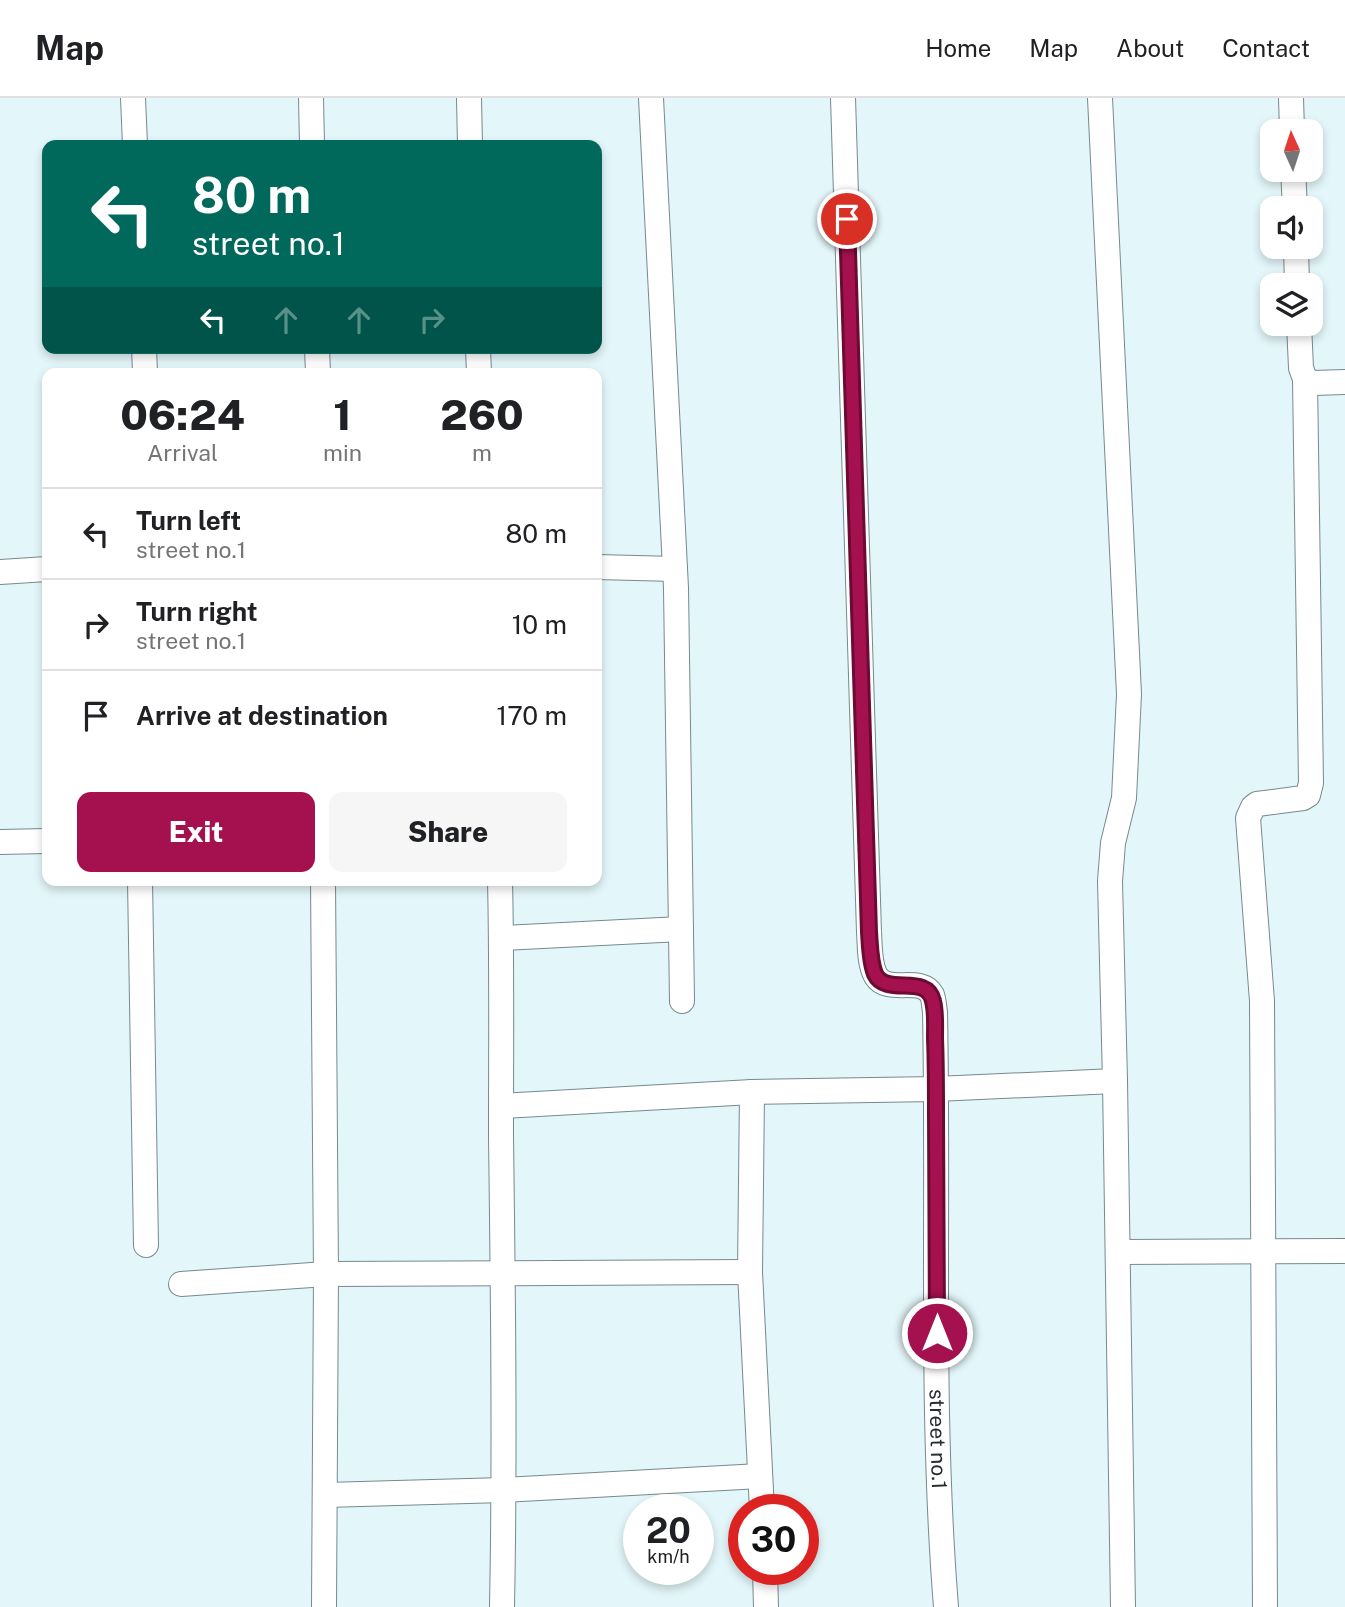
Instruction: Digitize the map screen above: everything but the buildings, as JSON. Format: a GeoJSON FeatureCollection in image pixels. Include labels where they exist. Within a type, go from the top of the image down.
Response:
{"type":"FeatureCollection","features":[{"type":"Feature","properties":{"kind":"street"},"geometry":{"type":"LineString","coordinates":[[133,98],[135,140]]}},
{"type":"Feature","properties":{"kind":"street"},"geometry":{"type":"LineString","coordinates":[[311,98],[312,140]]}},
{"type":"Feature","properties":{"kind":"street"},"geometry":{"type":"LineString","coordinates":[[469,98],[470,140]]}},
{"type":"Feature","properties":{"kind":"street"},"geometry":{"type":"LineString","coordinates":[[651,98],[675,569],[682,1001]]}},
{"type":"Feature","properties":{"kind":"street","name":"street no.1"},"geometry":{"type":"LineString","coordinates":[[843,98],[869,932],[876,975],[881,981],[891,985],[920,986],[928,989],[933,997],[935,1012],[937,1414],[946,1607]]}},
{"type":"Feature","properties":{"kind":"street"},"geometry":{"type":"LineString","coordinates":[[1100,98],[1129,694],[1124,798],[1110,862],[1123,1607]]}},
{"type":"Feature","properties":{"kind":"street"},"geometry":{"type":"LineString","coordinates":[[1290,98],[1291,119]]}},
{"type":"Feature","properties":{"kind":"street"},"geometry":{"type":"LineString","coordinates":[[1265,1607],[1262,1001],[1248,818],[1257,804],[1303,798],[1308,795],[1311,783],[1305,379],[1301,368],[1300,336]]}},
{"type":"Feature","properties":{"kind":"street"},"geometry":{"type":"LineString","coordinates":[[1305,379],[1313,383],[1345,382]]}},
{"type":"Feature","properties":{"kind":"street"},"geometry":{"type":"LineString","coordinates":[[602,567],[675,569]]}},
{"type":"Feature","properties":{"kind":"street"},"geometry":{"type":"LineString","coordinates":[[0,572],[42,569]]}},
{"type":"Feature","properties":{"kind":"street"},"geometry":{"type":"LineString","coordinates":[[0,842],[42,841]]}},
{"type":"Feature","properties":{"kind":"street"},"geometry":{"type":"LineString","coordinates":[[140,886],[146,1245]]}},
{"type":"Feature","properties":{"kind":"street"},"geometry":{"type":"LineString","coordinates":[[323,886],[326,1274],[324,1607]]}},
{"type":"Feature","properties":{"kind":"street"},"geometry":{"type":"LineString","coordinates":[[500,886],[504,1490],[502,1607]]}},
{"type":"Feature","properties":{"kind":"street"},"geometry":{"type":"LineString","coordinates":[[502,938],[681,929]]}},
{"type":"Feature","properties":{"kind":"street"},"geometry":{"type":"LineString","coordinates":[[501,1105],[752,1092],[936,1089],[1115,1081]]}},
{"type":"Feature","properties":{"kind":"street"},"geometry":{"type":"LineString","coordinates":[[752,1092],[750,1272],[761,1494]]}},
{"type":"Feature","properties":{"kind":"street"},"geometry":{"type":"LineString","coordinates":[[1118,1252],[1345,1251]]}},
{"type":"Feature","properties":{"kind":"street"},"geometry":{"type":"LineString","coordinates":[[181,1284],[326,1274],[750,1272]]}},
{"type":"Feature","properties":{"kind":"street"},"geometry":{"type":"LineString","coordinates":[[325,1494],[504,1490],[760,1476]]}},
{"type":"Feature","properties":{"kind":"street"},"geometry":{"type":"LineString","coordinates":[[765,1585],[766,1607]]}},
{"type":"Feature","properties":{"kind":"route"},"geometry":{"type":"LineString","coordinates":[[847,219],[869,932],[872,960],[876,975],[881,981],[891,985],[920,986],[928,989],[933,997],[937,1333]]}}]}
